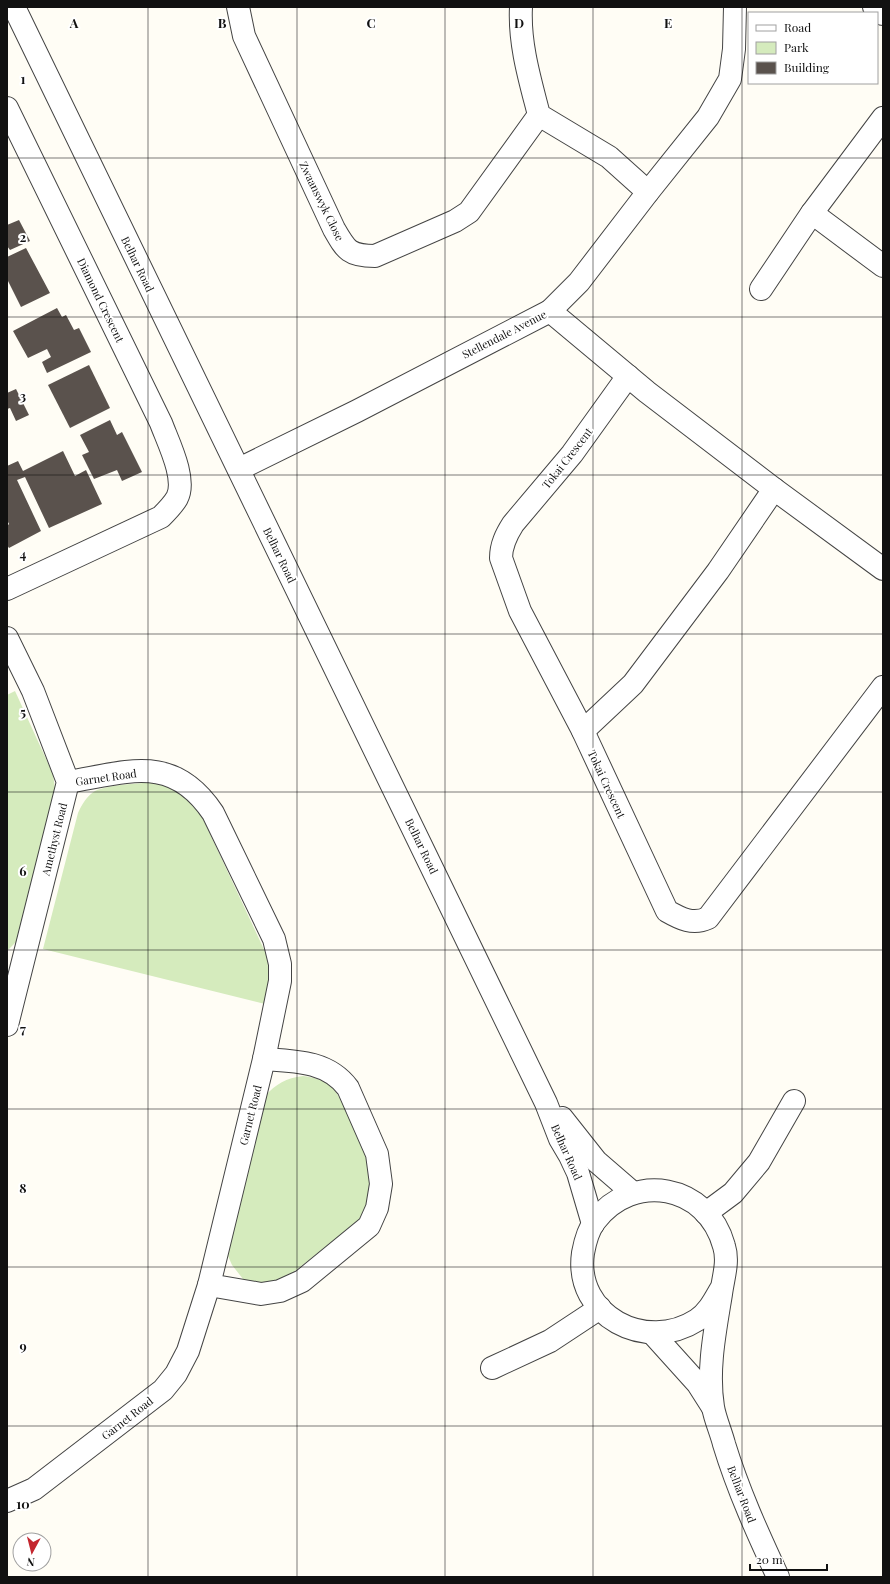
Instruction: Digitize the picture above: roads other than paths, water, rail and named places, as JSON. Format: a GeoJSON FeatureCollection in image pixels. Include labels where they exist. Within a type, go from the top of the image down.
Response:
{"type":"FeatureCollection","features":[{"type":"Feature","properties":{"kind":"street","name":"Belhar Road"},"geometry":{"type":"LineString","coordinates":[[14,7],[546,1103],[560,1139],[578,1173],[593,1224]]}},
{"type":"Feature","properties":{"kind":"street","name":"Zwaanswyk Close"},"geometry":{"type":"LineString","coordinates":[[238,7],[244,36],[334,229],[346,249],[360,256],[375,256],[456,221],[469,212],[539,115]]}},
{"type":"Feature","properties":{"kind":"street"},"geometry":{"type":"LineString","coordinates":[[521,7],[520,21],[525,64],[539,115],[609,157],[648,192]]}},
{"type":"Feature","properties":{"kind":"street","name":"Stellendale Avenue"},"geometry":{"type":"LineString","coordinates":[[239,469],[357,411],[550,311],[579,282],[708,117],[730,79],[734,49],[735,7]]}},
{"type":"Feature","properties":{"kind":"street"},"geometry":{"type":"LineString","coordinates":[[874,7],[883,14]]}},
{"type":"Feature","properties":{"kind":"street","name":"Diamond Crescent"},"geometry":{"type":"LineString","coordinates":[[7,108],[161,423],[174,456],[180,480],[178,496],[161,517],[7,589]]}},
{"type":"Feature","properties":{"kind":"street"},"geometry":{"type":"LineString","coordinates":[[761,288],[812,213],[883,118]]}},
{"type":"Feature","properties":{"kind":"street"},"geometry":{"type":"LineString","coordinates":[[812,213],[883,266]]}},
{"type":"Feature","properties":{"kind":"street"},"geometry":{"type":"LineString","coordinates":[[550,311],[628,376],[774,489],[883,569]]}},
{"type":"Feature","properties":{"kind":"street","name":"Tokai Crescent"},"geometry":{"type":"LineString","coordinates":[[628,376],[572,454],[513,524],[505,536],[501,550],[501,558],[520,611],[583,731],[667,911],[682,920],[700,922],[708,918],[716,910],[883,688]]}},
{"type":"Feature","properties":{"kind":"street"},"geometry":{"type":"LineString","coordinates":[[583,731],[633,684],[718,571],[774,489]]}},
{"type":"Feature","properties":{"kind":"street"},"geometry":{"type":"LineString","coordinates":[[7,638],[33,691],[68,782]]}},
{"type":"Feature","properties":{"kind":"street","name":"Garnet Road"},"geometry":{"type":"LineString","coordinates":[[7,1501],[34,1489],[163,1390],[176,1374],[188,1351],[209,1285],[264,1059],[280,981],[278,952],[274,939],[213,813],[202,796],[185,782],[164,773],[134,771],[68,782]]}},
{"type":"Feature","properties":{"kind":"street","name":"Amethyst Road"},"geometry":{"type":"LineString","coordinates":[[7,1025],[13,972],[68,782]]}},
{"type":"Feature","properties":{"kind":"street"},"geometry":{"type":"LineString","coordinates":[[209,1285],[261,1294],[280,1291],[302,1281],[369,1226],[377,1208],[381,1184],[377,1154],[348,1088],[343,1081],[320,1066],[304,1062],[264,1059]]}},
{"type":"Feature","properties":{"kind":"street"},"geometry":{"type":"LineString","coordinates":[[706,1212],[733,1193],[760,1162],[794,1101]]}},
{"type":"Feature","properties":{"kind":"street","name":"Belhar Road"},"geometry":{"type":"LineString","coordinates":[[546,1103],[562,1117],[601,1166],[633,1193]]}},
{"type":"Feature","properties":{"kind":"street","name":"Belhar Road"},"geometry":{"type":"LineString","coordinates":[[713,1409],[712,1362],[726,1267],[725,1247],[718,1228],[706,1212],[691,1200],[673,1192],[652,1190],[633,1193],[617,1200],[603,1210],[593,1224],[585,1242],[582,1262],[585,1282],[593,1300],[606,1315],[622,1326],[641,1332],[652,1333],[662,1333],[681,1328],[698,1319],[712,1304],[722,1287]]}},
{"type":"Feature","properties":{"kind":"street"},"geometry":{"type":"LineString","coordinates":[[492,1368],[550,1341],[600,1308]]}},
{"type":"Feature","properties":{"kind":"street","name":"Belhar Road"},"geometry":{"type":"LineString","coordinates":[[652,1333],[698,1384],[713,1409],[734,1472],[758,1535],[778,1577]]}}]}
